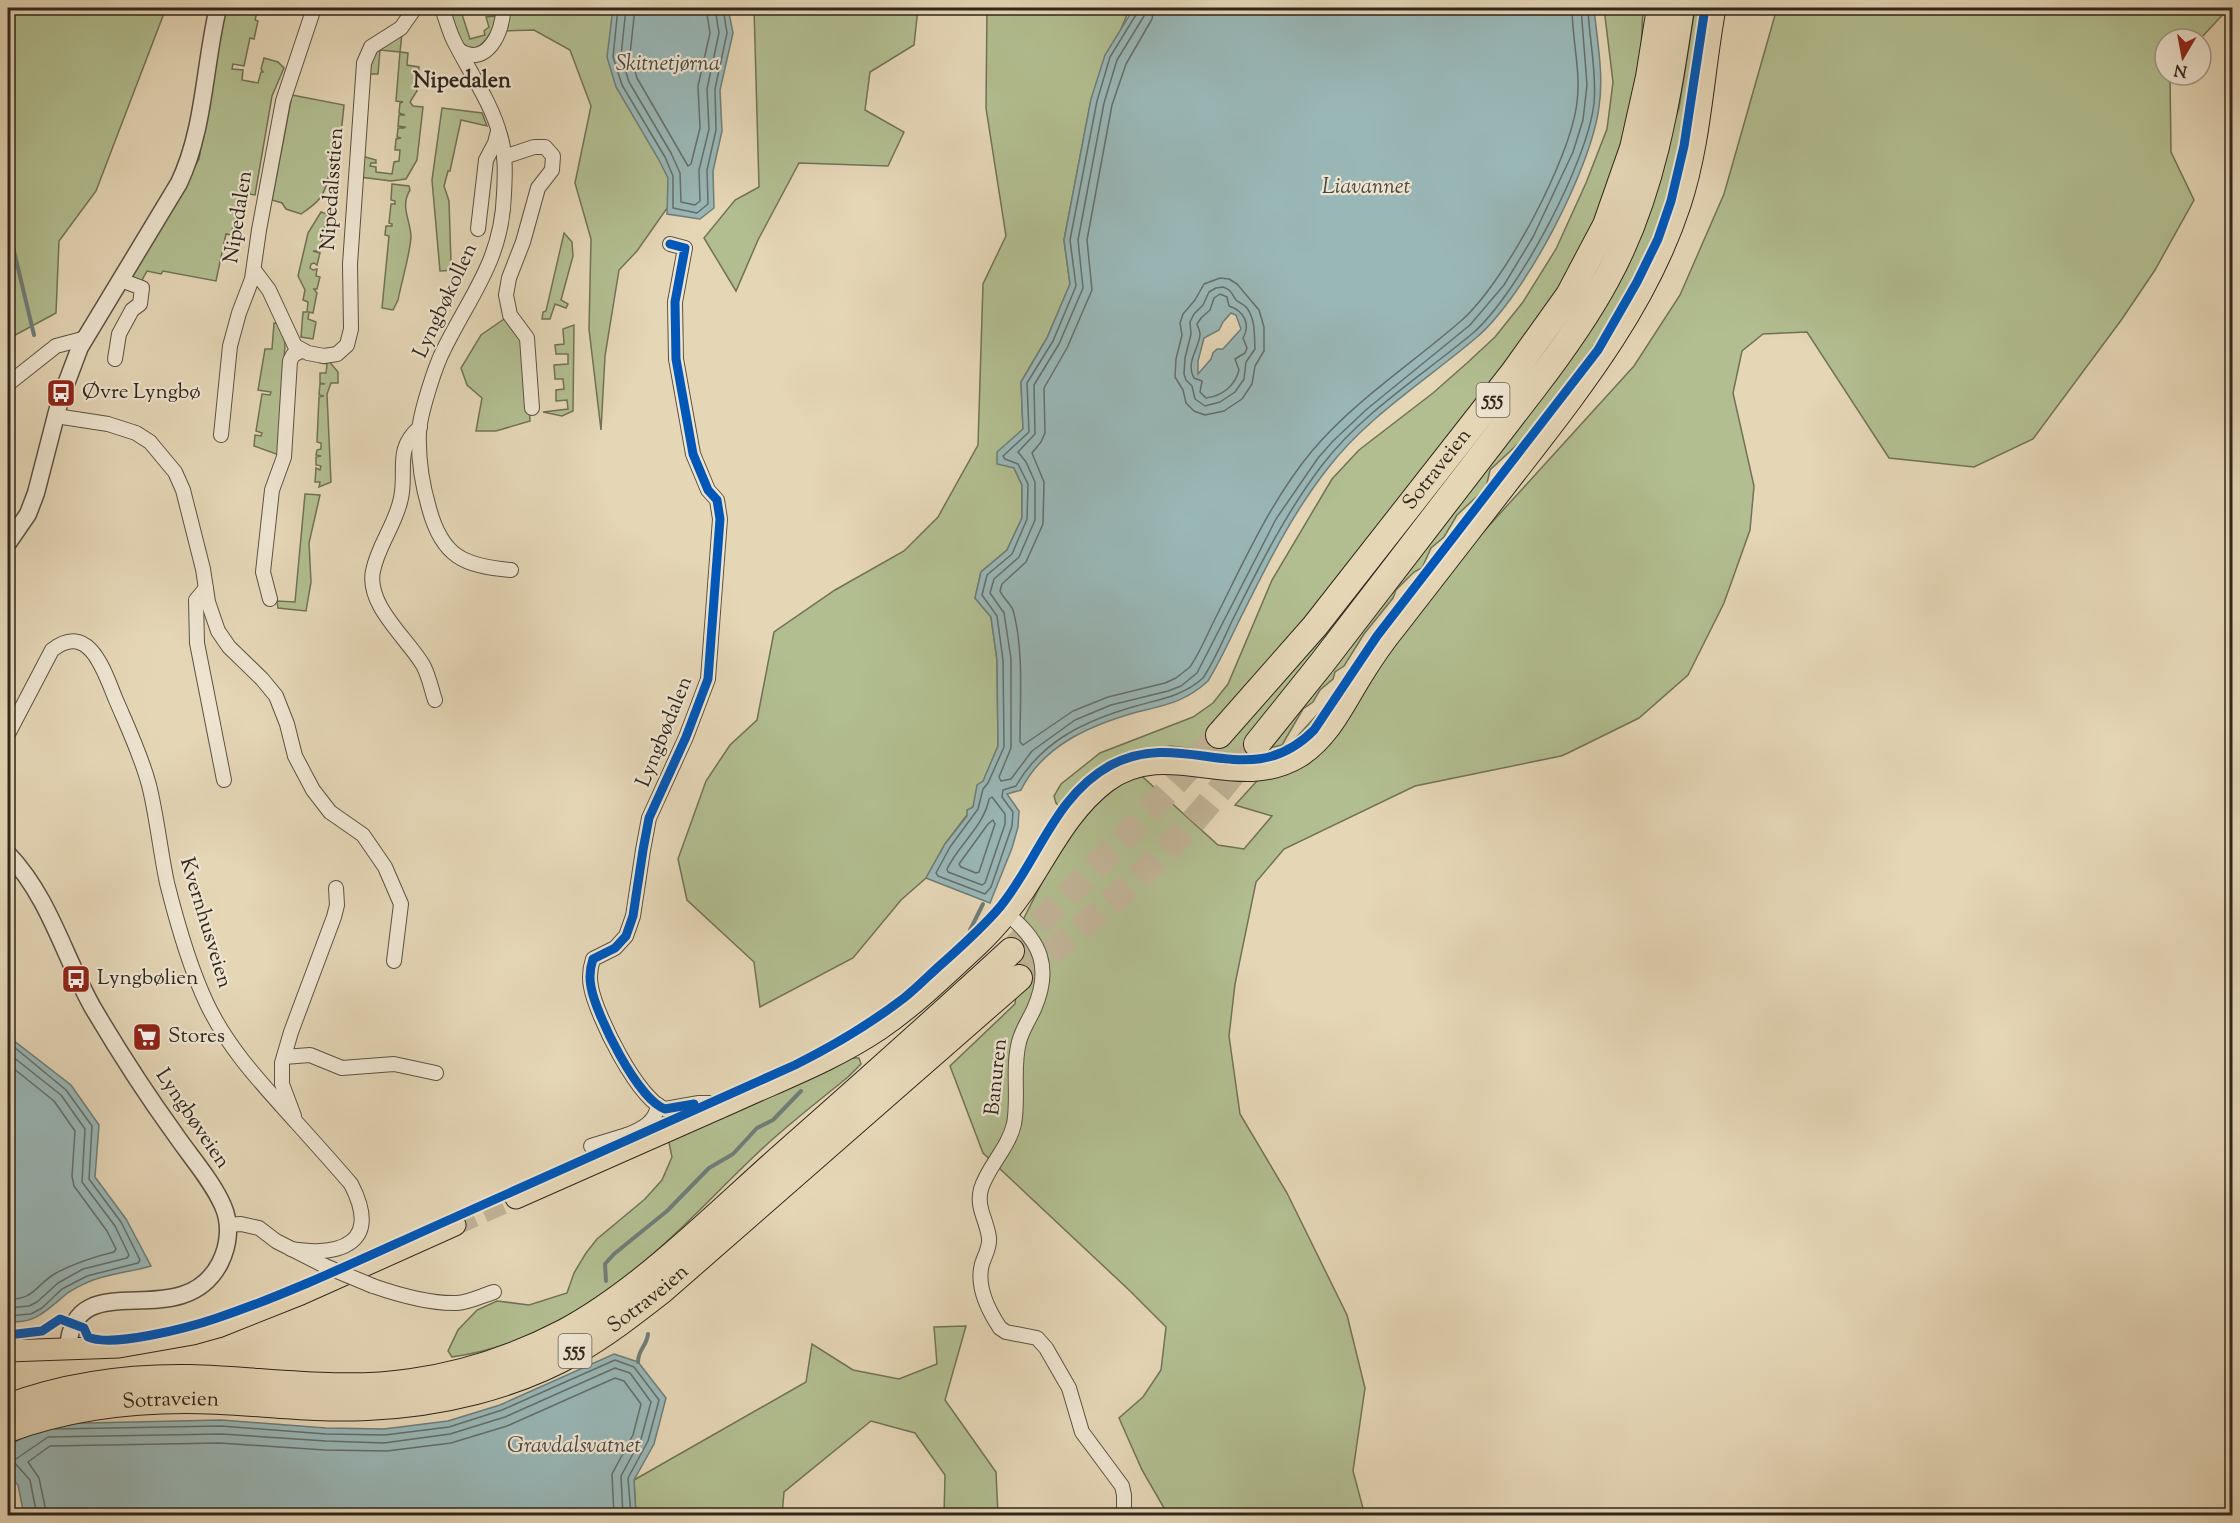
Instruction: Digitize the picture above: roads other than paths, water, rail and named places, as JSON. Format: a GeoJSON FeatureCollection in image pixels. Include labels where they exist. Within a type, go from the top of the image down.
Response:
{"type":"FeatureCollection","features":[{"type":"Feature","properties":{"kind":"highway","name":"Sotraveien"},"geometry":{"type":"LineString","coordinates":[[1219,735],[1315,626],[1514,372],[1569,295],[1606,225],[1630,158],[1649,77],[1660,8]]}},
{"type":"Feature","properties":{"kind":"highway","name":"Sotraveien"},"geometry":{"type":"LineString","coordinates":[[1257,744],[1535,386],[1570,339],[1607,278],[1629,233],[1655,157],[1668,93],[1681,8]]}},
{"type":"Feature","properties":{"kind":"highway","name":"Sotraveien"},"geometry":{"type":"LineString","coordinates":[[8,1407],[65,1389],[142,1378],[190,1378],[326,1386],[408,1383],[449,1376],[527,1350],[565,1332],[646,1275],[888,1063],[1011,951]]}},
{"type":"Feature","properties":{"kind":"highway","name":"Sotraveien"},"geometry":{"type":"LineString","coordinates":[[8,1429],[71,1410],[145,1401],[187,1400],[323,1407],[408,1404],[452,1397],[534,1371],[574,1352],[600,1336],[661,1291],[1019,978]]}},
{"type":"Feature","properties":{"kind":"highway","name":"555"},"geometry":{"type":"LineString","coordinates":[[8,1397],[25,1390],[65,1389]]}},
{"type":"Feature","properties":{"kind":"main road"},"geometry":{"type":"LineString","coordinates":[[516,1198],[629,1141],[716,1109],[831,1058],[880,1028],[913,1004],[963,959],[1007,914],[1065,825],[1093,792],[1118,774],[1143,765],[1158,763],[1179,763],[1241,772],[1262,771],[1282,765],[1305,753],[1330,728],[1385,642],[1570,404],[1605,355],[1647,286],[1665,245],[1689,171],[1715,8]]}},
{"type":"Feature","properties":{"kind":"main road"},"geometry":{"type":"LineString","coordinates":[[8,1351],[142,1345],[218,1327],[301,1294],[454,1225]]}},
{"type":"Feature","properties":{"kind":"street"},"geometry":{"type":"LineString","coordinates":[[8,543],[28,514],[36,493],[66,381],[86,338],[179,183],[188,164],[196,134],[218,8]]}},
{"type":"Feature","properties":{"kind":"street","name":"Nipedalen"},"geometry":{"type":"LineString","coordinates":[[221,435],[230,346],[254,270],[259,230],[283,101],[314,8]]}},
{"type":"Feature","properties":{"kind":"street","name":"Nipedalsstien"},"geometry":{"type":"LineString","coordinates":[[301,351],[316,356],[337,354],[347,345],[350,338],[350,264],[364,63],[370,47],[401,28],[415,8]]}},
{"type":"Feature","properties":{"kind":"street","name":"Lyngbøkollen"},"geometry":{"type":"LineString","coordinates":[[441,8],[498,129],[504,157],[503,209],[497,240],[482,282],[440,357],[420,427],[421,469],[430,514],[449,550],[470,564],[482,568],[511,570]]}},
{"type":"Feature","properties":{"kind":"street"},"geometry":{"type":"LineString","coordinates":[[459,50],[465,54],[478,56],[489,48],[502,22],[503,8]]}},
{"type":"Feature","properties":{"kind":"street","name":"Lyngbøkollen"},"geometry":{"type":"LineString","coordinates":[[478,229],[486,160],[495,143],[498,129]]}},
{"type":"Feature","properties":{"kind":"street"},"geometry":{"type":"LineString","coordinates":[[504,157],[534,147],[545,147],[553,156],[554,162],[552,170],[538,189],[523,242],[509,278],[506,295],[510,315],[527,338],[532,408]]}},
{"type":"Feature","properties":{"kind":"street","name":"Lyngbødalen"},"geometry":{"type":"LineString","coordinates":[[658,1105],[636,1081],[606,1028],[592,993],[590,969],[597,956],[615,948],[626,936],[633,916],[649,818],[686,737],[708,679],[719,506],[698,467],[688,434],[675,359],[675,302],[685,248],[670,244]]}},
{"type":"Feature","properties":{"kind":"street"},"geometry":{"type":"LineString","coordinates":[[254,270],[269,291],[291,340],[301,351],[293,355],[290,361],[284,457],[272,490],[263,572],[270,599]]}},
{"type":"Feature","properties":{"kind":"street"},"geometry":{"type":"LineString","coordinates":[[115,359],[119,334],[132,310],[140,304],[142,288],[121,280]]}},
{"type":"Feature","properties":{"kind":"street"},"geometry":{"type":"LineString","coordinates":[[8,384],[56,346],[86,338]]}},
{"type":"Feature","properties":{"kind":"street"},"geometry":{"type":"LineString","coordinates":[[56,417],[122,428],[146,438],[161,453],[181,483],[213,617],[223,639],[276,696],[296,756],[313,790],[330,812],[363,835],[385,867],[400,904],[394,962]]}},
{"type":"Feature","properties":{"kind":"street","name":"Lyngbøkollen"},"geometry":{"type":"LineString","coordinates":[[420,427],[413,432],[404,448],[401,499],[377,556],[372,579],[378,603],[424,667],[435,700]]}},
{"type":"Feature","properties":{"kind":"street"},"geometry":{"type":"LineString","coordinates":[[206,588],[196,600],[197,643],[224,780]]}},
{"type":"Feature","properties":{"kind":"street","name":"Kvernhusveien"},"geometry":{"type":"LineString","coordinates":[[8,734],[52,650],[58,645],[75,641],[92,650],[108,681],[148,782],[167,883],[184,943],[207,1003],[220,1028],[249,1070],[351,1184],[358,1197],[362,1213],[361,1228],[354,1240],[345,1247],[319,1252],[291,1249]]}},
{"type":"Feature","properties":{"kind":"street","name":"Lyngbøveien"},"geometry":{"type":"LineString","coordinates":[[8,854],[29,879],[55,924],[79,981],[115,1044],[167,1124],[219,1197],[228,1225],[227,1243],[221,1261],[208,1281],[199,1288],[169,1299],[122,1300],[88,1308],[80,1312],[72,1324],[68,1349]]}},
{"type":"Feature","properties":{"kind":"street"},"geometry":{"type":"LineString","coordinates":[[296,1121],[282,1083],[284,1057],[291,1032],[334,917],[337,905],[336,888]]}},
{"type":"Feature","properties":{"kind":"street","name":"Banuren"},"geometry":{"type":"LineString","coordinates":[[1007,914],[1020,924],[1036,945],[1041,959],[1043,983],[1033,1012],[1019,1040],[1013,1126],[1004,1151],[988,1175],[979,1196],[980,1212],[989,1240],[979,1281],[1000,1328],[1006,1332],[1037,1338],[1046,1348],[1069,1388],[1082,1432],[1122,1486],[1124,1515]]}},
{"type":"Feature","properties":{"kind":"street"},"geometry":{"type":"LineString","coordinates":[[284,1057],[310,1055],[342,1068],[394,1064],[436,1073]]}},
{"type":"Feature","properties":{"kind":"street"},"geometry":{"type":"LineString","coordinates":[[591,1146],[629,1141],[636,1131],[654,1119],[658,1105],[671,1109],[699,1103],[712,1103],[716,1109]]}},
{"type":"Feature","properties":{"kind":"street"},"geometry":{"type":"LineString","coordinates":[[228,1225],[241,1224],[259,1228],[291,1249],[325,1266],[373,1286],[421,1299],[458,1303],[474,1300],[494,1292]]}},
{"type":"Feature","properties":{"kind":"water","name":"Skitnetjørna"},"geometry":{"type":"Polygon","coordinates":[[[613,8],[728,8],[733,33],[720,90],[722,131],[713,171],[714,208],[700,219],[667,214],[668,178],[616,87],[607,57],[613,8]]]}},
{"type":"Feature","properties":{"kind":"water","name":"Liavannet"},"geometry":{"type":"Polygon","coordinates":[[[1134,8],[1594,8],[1601,83],[1599,107],[1593,133],[1570,196],[1535,263],[1496,318],[1477,337],[1361,431],[1328,468],[1314,486],[1278,544],[1208,681],[1191,694],[1175,702],[1120,717],[1070,739],[1042,761],[1030,774],[1021,790],[1007,794],[1019,811],[1018,827],[990,903],[926,878],[945,844],[967,816],[967,810],[973,807],[977,785],[983,781],[998,746],[997,660],[991,617],[975,598],[981,572],[1007,550],[1022,518],[1022,485],[1014,468],[997,464],[997,452],[1023,429],[1021,382],[1047,338],[1070,284],[1064,240],[1091,99],[1105,55],[1134,8]],[[1231,313],[1219,330],[1204,338],[1198,361],[1198,374],[1211,359],[1213,353],[1217,349],[1223,349],[1241,329],[1236,315],[1231,313]]]}},
{"type":"Feature","properties":{"kind":"water"},"geometry":{"type":"Polygon","coordinates":[[[8,999],[13,1040],[71,1085],[99,1125],[95,1177],[126,1219],[151,1266],[88,1282],[69,1292],[39,1316],[17,1322],[8,1321],[8,999]]]}},
{"type":"Feature","properties":{"kind":"water","name":"Gravdalsvatnet"},"geometry":{"type":"Polygon","coordinates":[[[614,1354],[638,1362],[666,1398],[654,1444],[634,1480],[636,1515],[24,1515],[18,1485],[8,1474],[8,1447],[43,1424],[221,1420],[326,1428],[384,1429],[448,1421],[500,1405],[614,1354]]]}},
{"type":"Feature","properties":{"kind":"waterway"},"geometry":{"type":"LineString","coordinates":[[8,226],[34,335]]}},
{"type":"Feature","properties":{"kind":"waterway"},"geometry":{"type":"LineString","coordinates":[[970,930],[983,904]]}},
{"type":"Feature","properties":{"kind":"waterway"},"geometry":{"type":"LineString","coordinates":[[606,1281],[605,1264],[614,1254],[667,1211],[709,1168],[733,1154],[757,1128],[773,1120],[801,1091]]}},
{"type":"Feature","properties":{"kind":"waterway"},"geometry":{"type":"LineString","coordinates":[[638,1362],[648,1334]]}},
{"type":"Feature","properties":{"kind":"tunnel"},"geometry":{"type":"LineString","coordinates":[[1011,951],[1129,833],[1219,735]]}},
{"type":"Feature","properties":{"kind":"tunnel"},"geometry":{"type":"LineString","coordinates":[[1019,978],[1099,912],[1156,860],[1217,794],[1257,744]]}},
{"type":"Feature","properties":{"kind":"tunnel"},"geometry":{"type":"LineString","coordinates":[[455,1225],[516,1198]]}},
{"type":"Feature","properties":{"kind":"place","name":"Øvre Lyngbø"},"geometry":{"type":"Point","coordinates":[61,393]}},
{"type":"Feature","properties":{"kind":"place","name":"Lyngbølien"},"geometry":{"type":"Point","coordinates":[76,979]}},
{"type":"Feature","properties":{"kind":"place","name":"Stores"},"geometry":{"type":"Point","coordinates":[147,1037]}},
{"type":"Feature","properties":{"kind":"district","name":"Nipedalen"},"geometry":{"type":"Point","coordinates":[462,82]}}]}
